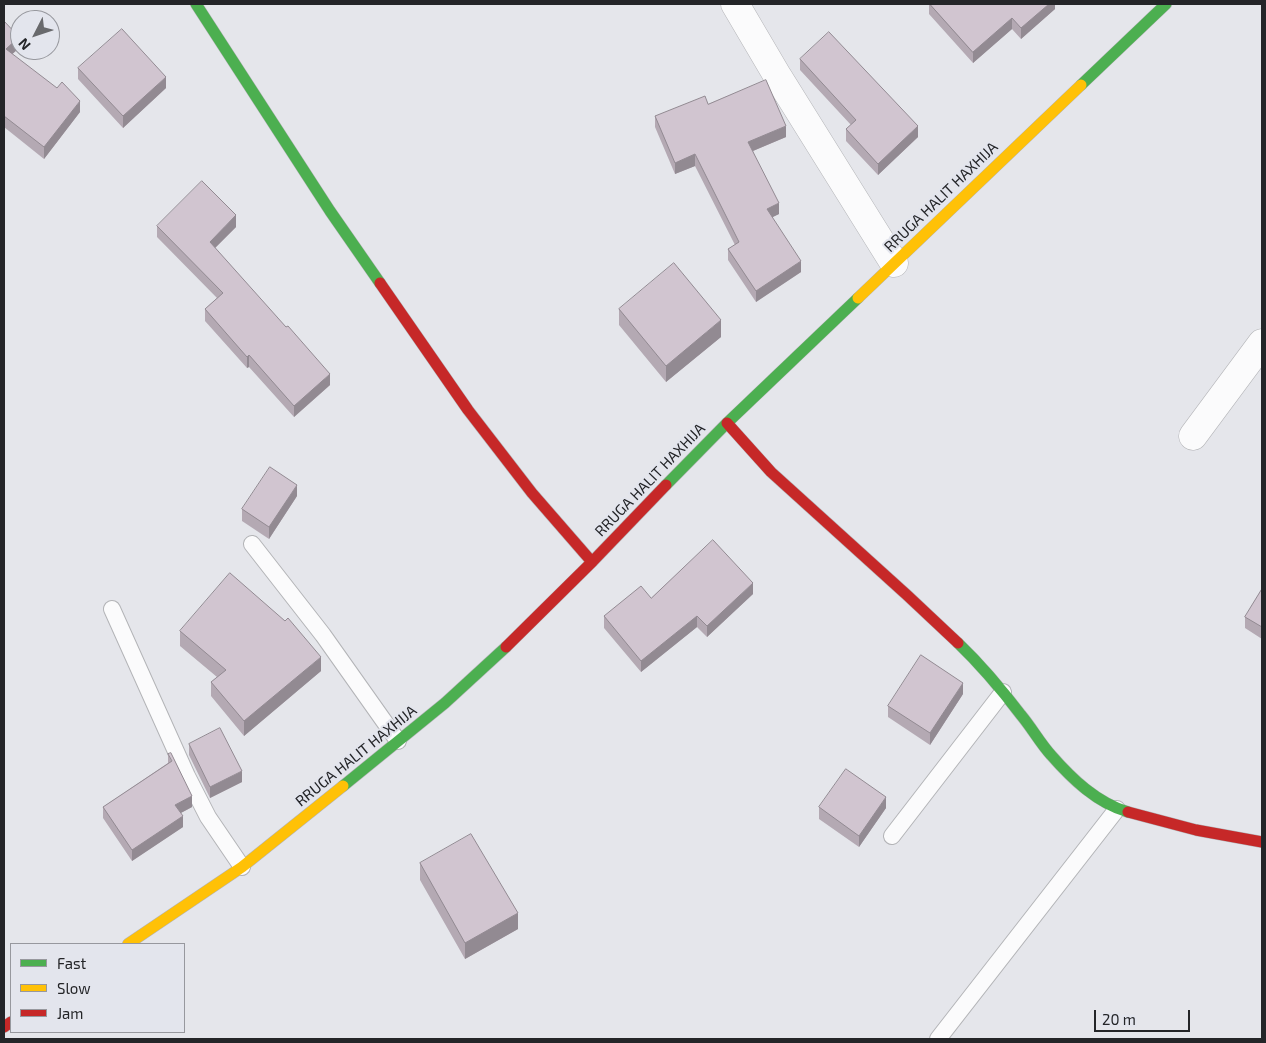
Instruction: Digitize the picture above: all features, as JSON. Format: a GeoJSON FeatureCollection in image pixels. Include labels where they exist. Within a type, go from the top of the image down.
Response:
{"type":"FeatureCollection","features":[{"type":"Feature","properties":{"kind":"street"},"geometry":{"type":"LineString","coordinates":[[196,4],[330,211],[458,395],[532,493],[592,562]]}},
{"type":"Feature","properties":{"kind":"street"},"geometry":{"type":"LineString","coordinates":[[735,4],[778,77],[894,263]]}},
{"type":"Feature","properties":{"kind":"street","name":"RRUGA HALIT HAXHIJA"},"geometry":{"type":"LineString","coordinates":[[129,943],[242,866],[445,703],[509,644],[592,562],[727,423],[1166,4]]}},
{"type":"Feature","properties":{"kind":"street"},"geometry":{"type":"LineString","coordinates":[[1193,436],[1262,343]]}},
{"type":"Feature","properties":{"kind":"street"},"geometry":{"type":"LineString","coordinates":[[727,423],[771,472],[970,655],[1003,692],[1050,755],[1086,790],[1116,808],[1142,817],[1196,830],[1261,840]]}},
{"type":"Feature","properties":{"kind":"lane"},"geometry":{"type":"LineString","coordinates":[[252,544],[323,635],[398,741]]}},
{"type":"Feature","properties":{"kind":"lane"},"geometry":{"type":"LineString","coordinates":[[112,609],[191,784],[208,817],[242,866]]}},
{"type":"Feature","properties":{"kind":"lane"},"geometry":{"type":"LineString","coordinates":[[892,836],[1003,692]]}},
{"type":"Feature","properties":{"kind":"lane"},"geometry":{"type":"LineString","coordinates":[[938,1039],[1116,808]]}},
{"type":"Feature","properties":{"kind":"building"},"geometry":{"type":"Polygon","coordinates":[[[930,4],[1049,4],[1021,28],[1012,18],[973,52],[930,4]]]}},
{"type":"Feature","properties":{"kind":"building"},"geometry":{"type":"Polygon","coordinates":[[[4,21],[10,27],[10,45],[6,49],[10,52],[10,60],[20,60],[57,88],[62,82],[80,101],[44,147],[4,116],[4,21]]]}},
{"type":"Feature","properties":{"kind":"building"},"geometry":{"type":"Polygon","coordinates":[[[122,29],[166,77],[123,116],[78,68],[122,29]]]}},
{"type":"Feature","properties":{"kind":"building"},"geometry":{"type":"Polygon","coordinates":[[[829,32],[918,126],[878,164],[846,129],[856,120],[800,59],[829,32]]]}},
{"type":"Feature","properties":{"kind":"building"},"geometry":{"type":"Polygon","coordinates":[[[766,80],[786,126],[748,142],[779,203],[767,209],[801,261],[756,291],[728,249],[739,242],[695,154],[675,163],[655,116],[705,96],[708,104],[766,80]]]}},
{"type":"Feature","properties":{"kind":"building"},"geometry":{"type":"Polygon","coordinates":[[[202,181],[236,215],[210,242],[330,374],[294,406],[249,355],[247,357],[205,309],[223,293],[157,226],[202,181]]]}},
{"type":"Feature","properties":{"kind":"building"},"geometry":{"type":"Polygon","coordinates":[[[674,263],[721,320],[666,366],[619,309],[674,263]]]}},
{"type":"Feature","properties":{"kind":"building"},"geometry":{"type":"Polygon","coordinates":[[[270,467],[297,485],[269,527],[242,509],[270,467]]]}},
{"type":"Feature","properties":{"kind":"building"},"geometry":{"type":"Polygon","coordinates":[[[713,540],[753,583],[707,626],[697,616],[641,661],[604,616],[641,586],[651,598],[713,540]]]}},
{"type":"Feature","properties":{"kind":"building"},"geometry":{"type":"Polygon","coordinates":[[[230,573],[285,621],[288,618],[321,657],[244,721],[211,682],[226,670],[180,631],[230,573]]]}},
{"type":"Feature","properties":{"kind":"building"},"geometry":{"type":"Polygon","coordinates":[[[1262,589],[1262,627],[1245,617],[1262,589]]]}},
{"type":"Feature","properties":{"kind":"building"},"geometry":{"type":"Polygon","coordinates":[[[921,655],[963,683],[930,733],[888,706],[921,655]]]}},
{"type":"Feature","properties":{"kind":"building"},"geometry":{"type":"Polygon","coordinates":[[[220,728],[242,771],[210,787],[189,744],[220,728]]]}},
{"type":"Feature","properties":{"kind":"building"},"geometry":{"type":"Polygon","coordinates":[[[171,753],[192,796],[175,805],[183,816],[132,850],[103,807],[172,761],[168,754],[171,753]]]}},
{"type":"Feature","properties":{"kind":"building"},"geometry":{"type":"Polygon","coordinates":[[[846,769],[886,797],[859,836],[819,807],[846,769]]]}},
{"type":"Feature","properties":{"kind":"building"},"geometry":{"type":"Polygon","coordinates":[[[471,834],[518,913],[465,943],[420,863],[471,834]]]}},
{"type":"Feature","properties":{"kind":"traffic: fast"},"geometry":{"type":"LineString","coordinates":[[196,4],[330,211],[380,283]]}},
{"type":"Feature","properties":{"kind":"traffic: fast"},"geometry":{"type":"LineString","coordinates":[[1081,85],[1166,4]]}},
{"type":"Feature","properties":{"kind":"traffic: fast"},"geometry":{"type":"LineString","coordinates":[[666,485],[727,423],[858,298]]}},
{"type":"Feature","properties":{"kind":"traffic: fast"},"geometry":{"type":"LineString","coordinates":[[958,643],[999,687],[1047,750],[1068,773],[1106,803],[1128,812]]}},
{"type":"Feature","properties":{"kind":"traffic: fast"},"geometry":{"type":"LineString","coordinates":[[343,786],[445,703],[506,647]]}},
{"type":"Feature","properties":{"kind":"traffic: slow"},"geometry":{"type":"LineString","coordinates":[[858,298],[1081,85]]}},
{"type":"Feature","properties":{"kind":"traffic: slow"},"geometry":{"type":"LineString","coordinates":[[129,943],[242,867],[343,786]]}},
{"type":"Feature","properties":{"kind":"traffic: jam"},"geometry":{"type":"LineString","coordinates":[[380,283],[468,410],[532,493],[592,562]]}},
{"type":"Feature","properties":{"kind":"traffic: jam"},"geometry":{"type":"LineString","coordinates":[[727,423],[771,472],[958,643]]}},
{"type":"Feature","properties":{"kind":"traffic: jam"},"geometry":{"type":"LineString","coordinates":[[506,647],[666,485]]}},
{"type":"Feature","properties":{"kind":"traffic: jam"},"geometry":{"type":"LineString","coordinates":[[1128,812],[1196,830],[1262,842]]}},
{"type":"Feature","properties":{"kind":"traffic: jam"},"geometry":{"type":"LineString","coordinates":[[4,1027],[10,1023]]}}]}
